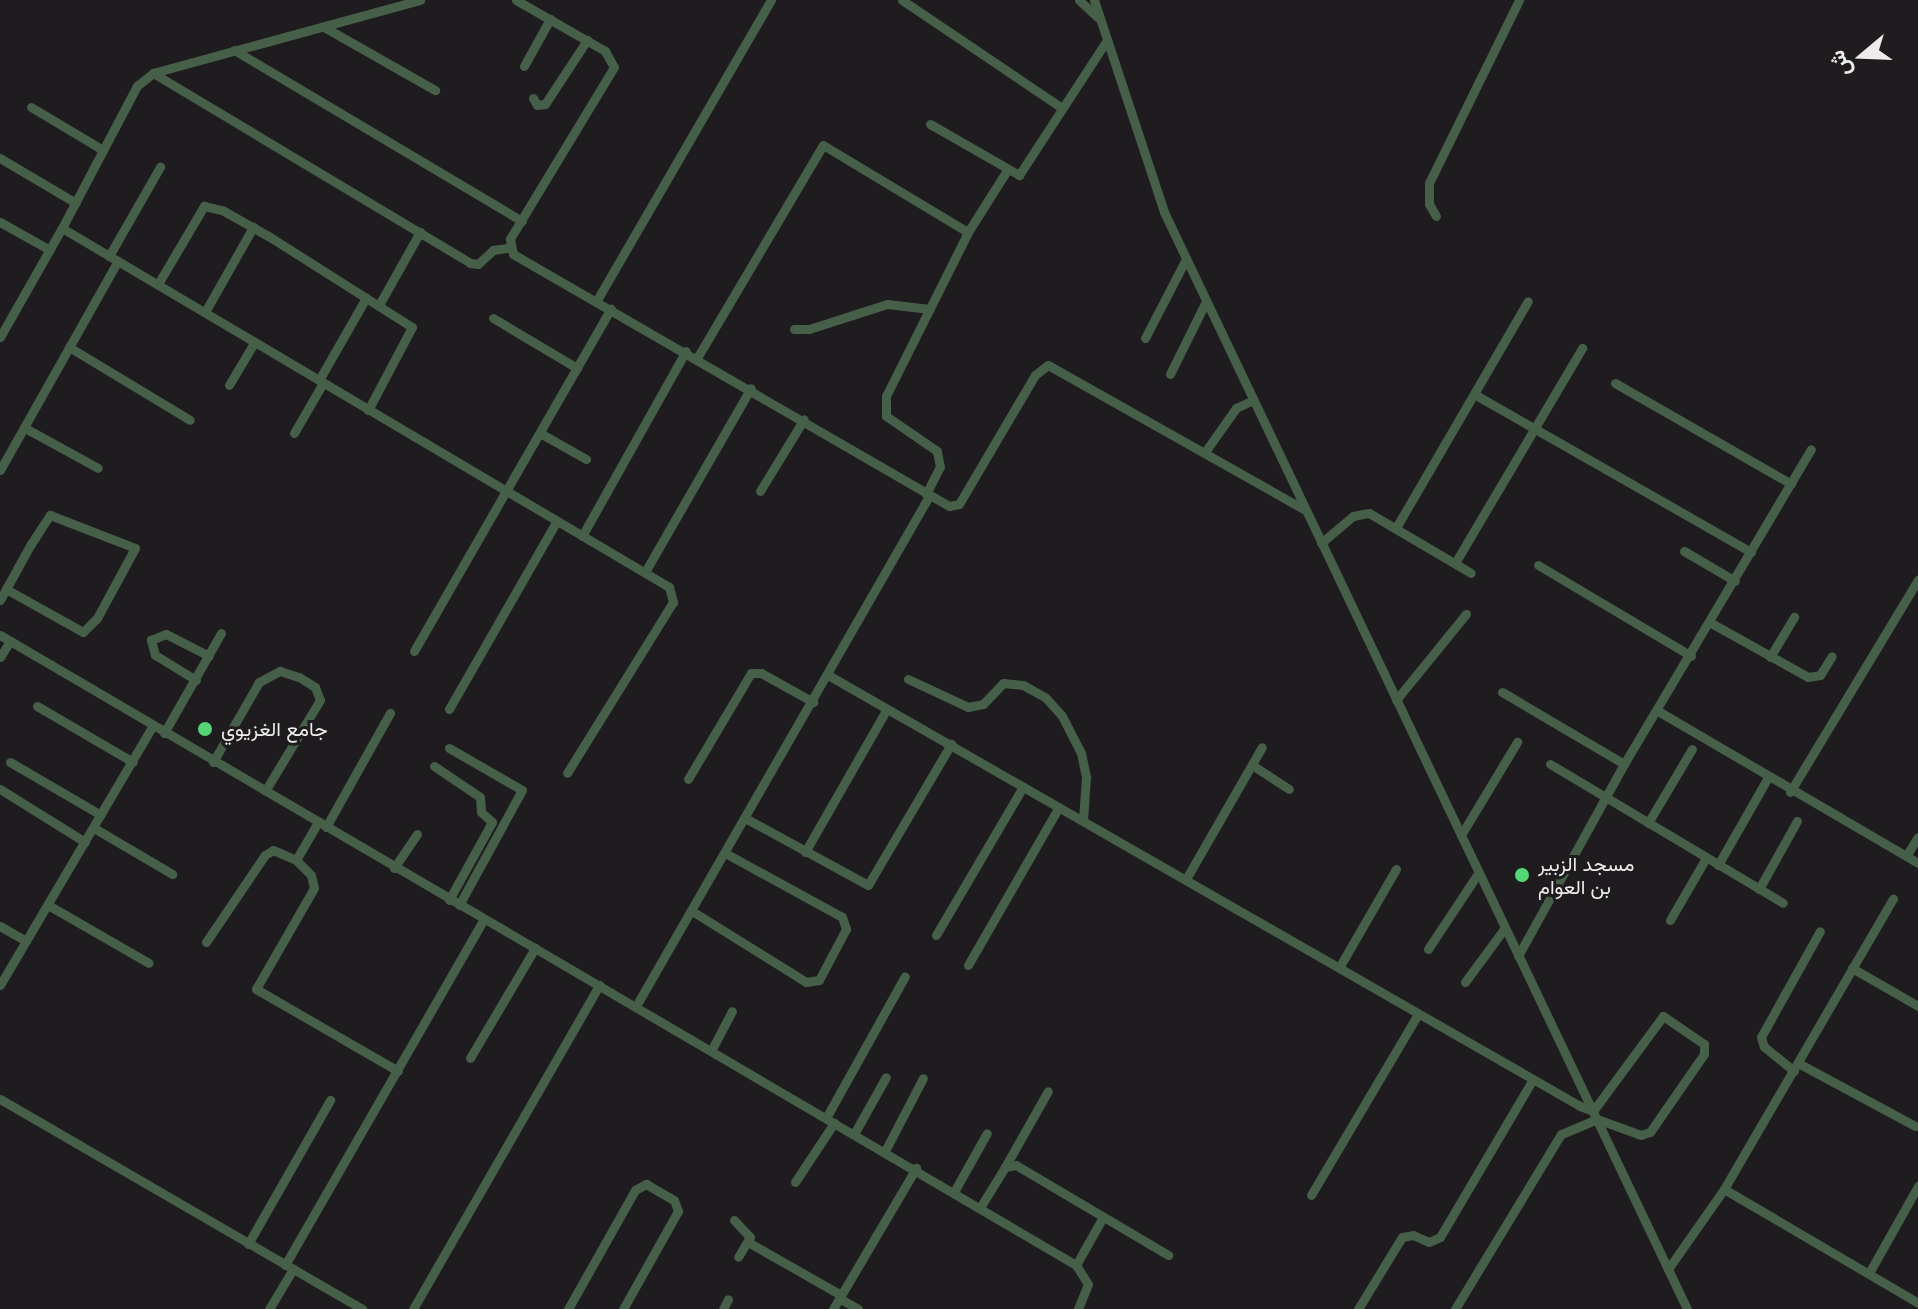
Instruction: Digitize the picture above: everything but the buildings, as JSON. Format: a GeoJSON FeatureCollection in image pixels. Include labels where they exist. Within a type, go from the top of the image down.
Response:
{"type":"FeatureCollection","features":[{"type":"Feature","properties":{"kind":"street"},"geometry":{"type":"LineString","coordinates":[[0,337],[76,203],[137,86],[153,73],[420,0]]}},
{"type":"Feature","properties":{"kind":"street"},"geometry":{"type":"LineString","coordinates":[[508,248],[614,67],[609,54],[516,0]]}},
{"type":"Feature","properties":{"kind":"street"},"geometry":{"type":"LineString","coordinates":[[597,300],[771,0]]}},
{"type":"Feature","properties":{"kind":"street"},"geometry":{"type":"LineString","coordinates":[[902,0],[1062,108]]}},
{"type":"Feature","properties":{"kind":"street"},"geometry":{"type":"LineString","coordinates":[[1079,0],[1099,18]]}},
{"type":"Feature","properties":{"kind":"street"},"geometry":{"type":"LineString","coordinates":[[1094,0],[1105,43],[1146,165],[1186,259],[1461,835],[1477,875],[1687,1309]]}},
{"type":"Feature","properties":{"kind":"street"},"geometry":{"type":"LineString","coordinates":[[1436,216],[1429,204],[1429,183],[1519,0]]}},
{"type":"Feature","properties":{"kind":"street"},"geometry":{"type":"LineString","coordinates":[[524,66],[550,19]]}},
{"type":"Feature","properties":{"kind":"street"},"geometry":{"type":"LineString","coordinates":[[324,27],[435,90]]}},
{"type":"Feature","properties":{"kind":"street"},"geometry":{"type":"LineString","coordinates":[[533,98],[537,105],[545,104],[587,40]]}},
{"type":"Feature","properties":{"kind":"street"},"geometry":{"type":"LineString","coordinates":[[930,124],[1006,172],[1019,175],[1105,43]]}},
{"type":"Feature","properties":{"kind":"street"},"geometry":{"type":"LineString","coordinates":[[234,50],[522,221]]}},
{"type":"Feature","properties":{"kind":"street"},"geometry":{"type":"LineString","coordinates":[[153,73],[474,265],[493,250],[508,248],[804,419],[927,495],[957,506],[1035,375],[1048,365],[1305,509]]}},
{"type":"Feature","properties":{"kind":"street"},"geometry":{"type":"LineString","coordinates":[[31,107],[103,150]]}},
{"type":"Feature","properties":{"kind":"street"},"geometry":{"type":"LineString","coordinates":[[697,358],[823,145],[968,232]]}},
{"type":"Feature","properties":{"kind":"street"},"geometry":{"type":"LineString","coordinates":[[0,158],[76,203]]}},
{"type":"Feature","properties":{"kind":"street"},"geometry":{"type":"LineString","coordinates":[[0,470],[69,347],[160,167]]}},
{"type":"Feature","properties":{"kind":"street"},"geometry":{"type":"LineString","coordinates":[[636,1006],[813,702],[938,473],[937,451],[893,422],[884,407],[968,232],[1006,172]]}},
{"type":"Feature","properties":{"kind":"street"},"geometry":{"type":"LineString","coordinates":[[158,284],[201,207],[212,205],[253,227],[412,329],[368,410]]}},
{"type":"Feature","properties":{"kind":"street"},"geometry":{"type":"LineString","coordinates":[[0,222],[50,250]]}},
{"type":"Feature","properties":{"kind":"street"},"geometry":{"type":"LineString","coordinates":[[205,312],[253,227]]}},
{"type":"Feature","properties":{"kind":"street"},"geometry":{"type":"LineString","coordinates":[[62,228],[505,494],[669,587],[673,602],[567,773]]}},
{"type":"Feature","properties":{"kind":"street"},"geometry":{"type":"LineString","coordinates":[[379,305],[420,232]]}},
{"type":"Feature","properties":{"kind":"street"},"geometry":{"type":"LineString","coordinates":[[1145,338],[1186,259]]}},
{"type":"Feature","properties":{"kind":"street"},"geometry":{"type":"LineString","coordinates":[[294,433],[366,298]]}},
{"type":"Feature","properties":{"kind":"street"},"geometry":{"type":"LineString","coordinates":[[1170,374],[1206,301]]}},
{"type":"Feature","properties":{"kind":"street"},"geometry":{"type":"LineString","coordinates":[[1397,526],[1528,301]]}},
{"type":"Feature","properties":{"kind":"street"},"geometry":{"type":"LineString","coordinates":[[794,329],[809,329],[887,304],[930,309]]}},
{"type":"Feature","properties":{"kind":"street"},"geometry":{"type":"LineString","coordinates":[[414,651],[611,309]]}},
{"type":"Feature","properties":{"kind":"street"},"geometry":{"type":"LineString","coordinates":[[493,318],[577,368]]}},
{"type":"Feature","properties":{"kind":"street"},"geometry":{"type":"LineString","coordinates":[[229,385],[254,343]]}},
{"type":"Feature","properties":{"kind":"street"},"geometry":{"type":"LineString","coordinates":[[69,347],[190,420]]}},
{"type":"Feature","properties":{"kind":"street"},"geometry":{"type":"LineString","coordinates":[[1455,563],[1582,348]]}},
{"type":"Feature","properties":{"kind":"street"},"geometry":{"type":"LineString","coordinates":[[582,536],[686,351]]}},
{"type":"Feature","properties":{"kind":"street"},"geometry":{"type":"LineString","coordinates":[[1615,383],[1791,484]]}},
{"type":"Feature","properties":{"kind":"street"},"geometry":{"type":"LineString","coordinates":[[645,572],[751,388]]}},
{"type":"Feature","properties":{"kind":"street"},"geometry":{"type":"LineString","coordinates":[[1474,394],[1751,552]]}},
{"type":"Feature","properties":{"kind":"street"},"geometry":{"type":"LineString","coordinates":[[1205,452],[1236,408],[1253,400]]}},
{"type":"Feature","properties":{"kind":"street"},"geometry":{"type":"LineString","coordinates":[[760,491],[804,419]]}},
{"type":"Feature","properties":{"kind":"street"},"geometry":{"type":"LineString","coordinates":[[25,428],[98,468]]}},
{"type":"Feature","properties":{"kind":"street"},"geometry":{"type":"LineString","coordinates":[[540,433],[586,459]]}},
{"type":"Feature","properties":{"kind":"street"},"geometry":{"type":"LineString","coordinates":[[1518,956],[1624,764],[1711,623],[1811,449]]}},
{"type":"Feature","properties":{"kind":"street"},"geometry":{"type":"LineString","coordinates":[[1321,543],[1363,512],[1397,526],[1471,573]]}},
{"type":"Feature","properties":{"kind":"street"},"geometry":{"type":"LineString","coordinates":[[0,600],[6,589],[50,515],[135,548],[97,618],[83,632],[6,589]]}},
{"type":"Feature","properties":{"kind":"street"},"geometry":{"type":"LineString","coordinates":[[449,709],[556,522]]}},
{"type":"Feature","properties":{"kind":"street"},"geometry":{"type":"LineString","coordinates":[[1684,551],[1735,581]]}},
{"type":"Feature","properties":{"kind":"street"},"geometry":{"type":"LineString","coordinates":[[1538,565],[1691,656]]}},
{"type":"Feature","properties":{"kind":"street"},"geometry":{"type":"LineString","coordinates":[[1790,792],[1918,580]]}},
{"type":"Feature","properties":{"kind":"street"},"geometry":{"type":"LineString","coordinates":[[1396,700],[1466,614]]}},
{"type":"Feature","properties":{"kind":"street"},"geometry":{"type":"LineString","coordinates":[[1770,657],[1794,617]]}},
{"type":"Feature","properties":{"kind":"street"},"geometry":{"type":"LineString","coordinates":[[1711,623],[1813,678],[1832,656]]}},
{"type":"Feature","properties":{"kind":"street"},"geometry":{"type":"LineString","coordinates":[[164,733],[221,633]]}},
{"type":"Feature","properties":{"kind":"street"},"geometry":{"type":"LineString","coordinates":[[196,680],[155,655],[151,640],[166,634],[209,656]]}},
{"type":"Feature","properties":{"kind":"street"},"geometry":{"type":"LineString","coordinates":[[0,635],[394,868],[955,1190],[1076,1265],[1088,1284],[1078,1309]]}},
{"type":"Feature","properties":{"kind":"street"},"geometry":{"type":"LineString","coordinates":[[0,657],[10,641]]}},
{"type":"Feature","properties":{"kind":"street"},"geometry":{"type":"LineString","coordinates":[[213,762],[259,682],[280,671],[299,677],[315,687],[320,700],[265,791]]}},
{"type":"Feature","properties":{"kind":"street"},"geometry":{"type":"LineString","coordinates":[[688,779],[751,673],[761,673],[813,702]]}},
{"type":"Feature","properties":{"kind":"street"},"geometry":{"type":"LineString","coordinates":[[828,675],[1340,966],[1532,1081],[1595,1115],[1641,1135],[1650,1132],[1704,1054],[1704,1044],[1663,1016],[1595,1115],[1561,1134],[1455,1309]]}},
{"type":"Feature","properties":{"kind":"street"},"geometry":{"type":"LineString","coordinates":[[908,679],[968,707],[983,704],[1003,683],[1023,685],[1045,697],[1062,716],[1081,753],[1083,820]]}},
{"type":"Feature","properties":{"kind":"street"},"geometry":{"type":"LineString","coordinates":[[1502,692],[1624,764]]}},
{"type":"Feature","properties":{"kind":"street"},"geometry":{"type":"LineString","coordinates":[[37,706],[133,762]]}},
{"type":"Feature","properties":{"kind":"street"},"geometry":{"type":"LineString","coordinates":[[805,852],[887,709]]}},
{"type":"Feature","properties":{"kind":"street"},"geometry":{"type":"LineString","coordinates":[[1658,711],[1767,779],[1918,863]]}},
{"type":"Feature","properties":{"kind":"street"},"geometry":{"type":"LineString","coordinates":[[296,860],[322,824],[390,713]]}},
{"type":"Feature","properties":{"kind":"street"},"geometry":{"type":"LineString","coordinates":[[0,985],[152,727]]}},
{"type":"Feature","properties":{"kind":"street"},"geometry":{"type":"LineString","coordinates":[[1461,835],[1517,742]]}},
{"type":"Feature","properties":{"kind":"street"},"geometry":{"type":"LineString","coordinates":[[745,818],[860,885],[875,880],[951,744]]}},
{"type":"Feature","properties":{"kind":"street"},"geometry":{"type":"LineString","coordinates":[[1186,879],[1262,747]]}},
{"type":"Feature","properties":{"kind":"street"},"geometry":{"type":"LineString","coordinates":[[449,748],[522,790],[454,902]]}},
{"type":"Feature","properties":{"kind":"street"},"geometry":{"type":"LineString","coordinates":[[1648,823],[1692,749]]}},
{"type":"Feature","properties":{"kind":"street"},"geometry":{"type":"LineString","coordinates":[[10,762],[101,815]]}},
{"type":"Feature","properties":{"kind":"street"},"geometry":{"type":"LineString","coordinates":[[1550,764],[1783,903]]}},
{"type":"Feature","properties":{"kind":"street"},"geometry":{"type":"LineString","coordinates":[[1252,765],[1289,789]]}},
{"type":"Feature","properties":{"kind":"street"},"geometry":{"type":"LineString","coordinates":[[434,766],[480,797],[481,812],[492,822],[454,902]]}},
{"type":"Feature","properties":{"kind":"street"},"geometry":{"type":"LineString","coordinates":[[1718,865],[1767,779]]}},
{"type":"Feature","properties":{"kind":"street"},"geometry":{"type":"LineString","coordinates":[[936,935],[1023,787]]}},
{"type":"Feature","properties":{"kind":"street"},"geometry":{"type":"LineString","coordinates":[[0,789],[85,842]]}},
{"type":"Feature","properties":{"kind":"street"},"geometry":{"type":"LineString","coordinates":[[968,965],[1059,807]]}},
{"type":"Feature","properties":{"kind":"street"},"geometry":{"type":"LineString","coordinates":[[1759,889],[1797,821]]}},
{"type":"Feature","properties":{"kind":"street"},"geometry":{"type":"LineString","coordinates":[[94,828],[172,874]]}},
{"type":"Feature","properties":{"kind":"street"},"geometry":{"type":"LineString","coordinates":[[394,868],[417,834]]}},
{"type":"Feature","properties":{"kind":"street"},"geometry":{"type":"LineString","coordinates":[[1906,856],[1918,837]]}},
{"type":"Feature","properties":{"kind":"street"},"geometry":{"type":"LineString","coordinates":[[206,942],[265,855],[273,850],[296,860],[311,875],[314,888],[257,983],[258,994],[398,1071]]}},
{"type":"Feature","properties":{"kind":"street"},"geometry":{"type":"LineString","coordinates":[[692,911],[806,982],[819,980],[846,929],[842,917],[725,853]]}},
{"type":"Feature","properties":{"kind":"street"},"geometry":{"type":"LineString","coordinates":[[1670,920],[1706,858]]}},
{"type":"Feature","properties":{"kind":"street"},"geometry":{"type":"LineString","coordinates":[[1340,966],[1396,869]]}},
{"type":"Feature","properties":{"kind":"street"},"geometry":{"type":"LineString","coordinates":[[1428,949],[1477,875]]}},
{"type":"Feature","properties":{"kind":"street"},"geometry":{"type":"LineString","coordinates":[[1668,1269],[1724,1189],[1893,899]]}},
{"type":"Feature","properties":{"kind":"street"},"geometry":{"type":"LineString","coordinates":[[48,905],[149,963]]}},
{"type":"Feature","properties":{"kind":"street"},"geometry":{"type":"LineString","coordinates":[[269,1309],[289,1267],[484,919]]}},
{"type":"Feature","properties":{"kind":"street"},"geometry":{"type":"LineString","coordinates":[[0,926],[26,941]]}},
{"type":"Feature","properties":{"kind":"street"},"geometry":{"type":"LineString","coordinates":[[1465,982],[1504,929]]}},
{"type":"Feature","properties":{"kind":"street"},"geometry":{"type":"LineString","coordinates":[[1820,931],[1761,1037],[1764,1047],[1796,1067],[1915,1126]]}},
{"type":"Feature","properties":{"kind":"street"},"geometry":{"type":"LineString","coordinates":[[470,1058],[535,948]]}},
{"type":"Feature","properties":{"kind":"street"},"geometry":{"type":"LineString","coordinates":[[1852,968],[1918,1006]]}},
{"type":"Feature","properties":{"kind":"street"},"geometry":{"type":"LineString","coordinates":[[795,1182],[905,976]]}},
{"type":"Feature","properties":{"kind":"street"},"geometry":{"type":"LineString","coordinates":[[413,1309],[599,985]]}},
{"type":"Feature","properties":{"kind":"street"},"geometry":{"type":"LineString","coordinates":[[711,1051],[732,1011]]}},
{"type":"Feature","properties":{"kind":"street"},"geometry":{"type":"LineString","coordinates":[[1311,1195],[1418,1014]]}},
{"type":"Feature","properties":{"kind":"street"},"geometry":{"type":"LineString","coordinates":[[854,1134],[886,1077]]}},
{"type":"Feature","properties":{"kind":"street"},"geometry":{"type":"LineString","coordinates":[[885,1151],[923,1078]]}},
{"type":"Feature","properties":{"kind":"street"},"geometry":{"type":"LineString","coordinates":[[1358,1309],[1402,1237],[1413,1235],[1429,1242],[1440,1237],[1532,1081]]}},
{"type":"Feature","properties":{"kind":"street"},"geometry":{"type":"LineString","coordinates":[[981,1206],[1048,1091]]}},
{"type":"Feature","properties":{"kind":"street"},"geometry":{"type":"LineString","coordinates":[[0,1099],[362,1309]]}},
{"type":"Feature","properties":{"kind":"street"},"geometry":{"type":"LineString","coordinates":[[248,1244],[330,1100]]}},
{"type":"Feature","properties":{"kind":"street"},"geometry":{"type":"LineString","coordinates":[[955,1190],[987,1133]]}},
{"type":"Feature","properties":{"kind":"street"},"geometry":{"type":"LineString","coordinates":[[1005,1167],[1016,1165],[1168,1255]]}},
{"type":"Feature","properties":{"kind":"street"},"geometry":{"type":"LineString","coordinates":[[833,1309],[916,1168]]}},
{"type":"Feature","properties":{"kind":"street"},"geometry":{"type":"LineString","coordinates":[[568,1309],[635,1190],[646,1184],[674,1200],[678,1211],[623,1309]]}},
{"type":"Feature","properties":{"kind":"street"},"geometry":{"type":"LineString","coordinates":[[1869,1273],[1918,1186]]}},
{"type":"Feature","properties":{"kind":"street"},"geometry":{"type":"LineString","coordinates":[[1724,1189],[1918,1303]]}},
{"type":"Feature","properties":{"kind":"street"},"geometry":{"type":"LineString","coordinates":[[1076,1265],[1103,1217]]}},
{"type":"Feature","properties":{"kind":"street"},"geometry":{"type":"LineString","coordinates":[[734,1220],[748,1231],[748,1242],[738,1257]]}},
{"type":"Feature","properties":{"kind":"street"},"geometry":{"type":"LineString","coordinates":[[748,1242],[858,1309]]}},
{"type":"Feature","properties":{"kind":"street"},"geometry":{"type":"LineString","coordinates":[[723,1309],[728,1299]]}},
{"type":"Feature","properties":{"kind":"place","name":"جامع الغزيوي"},"geometry":{"type":"Point","coordinates":[205,729]}},
{"type":"Feature","properties":{"kind":"place","name":"مسجد الزبير بن العوام"},"geometry":{"type":"Point","coordinates":[1522,875]}}]}
